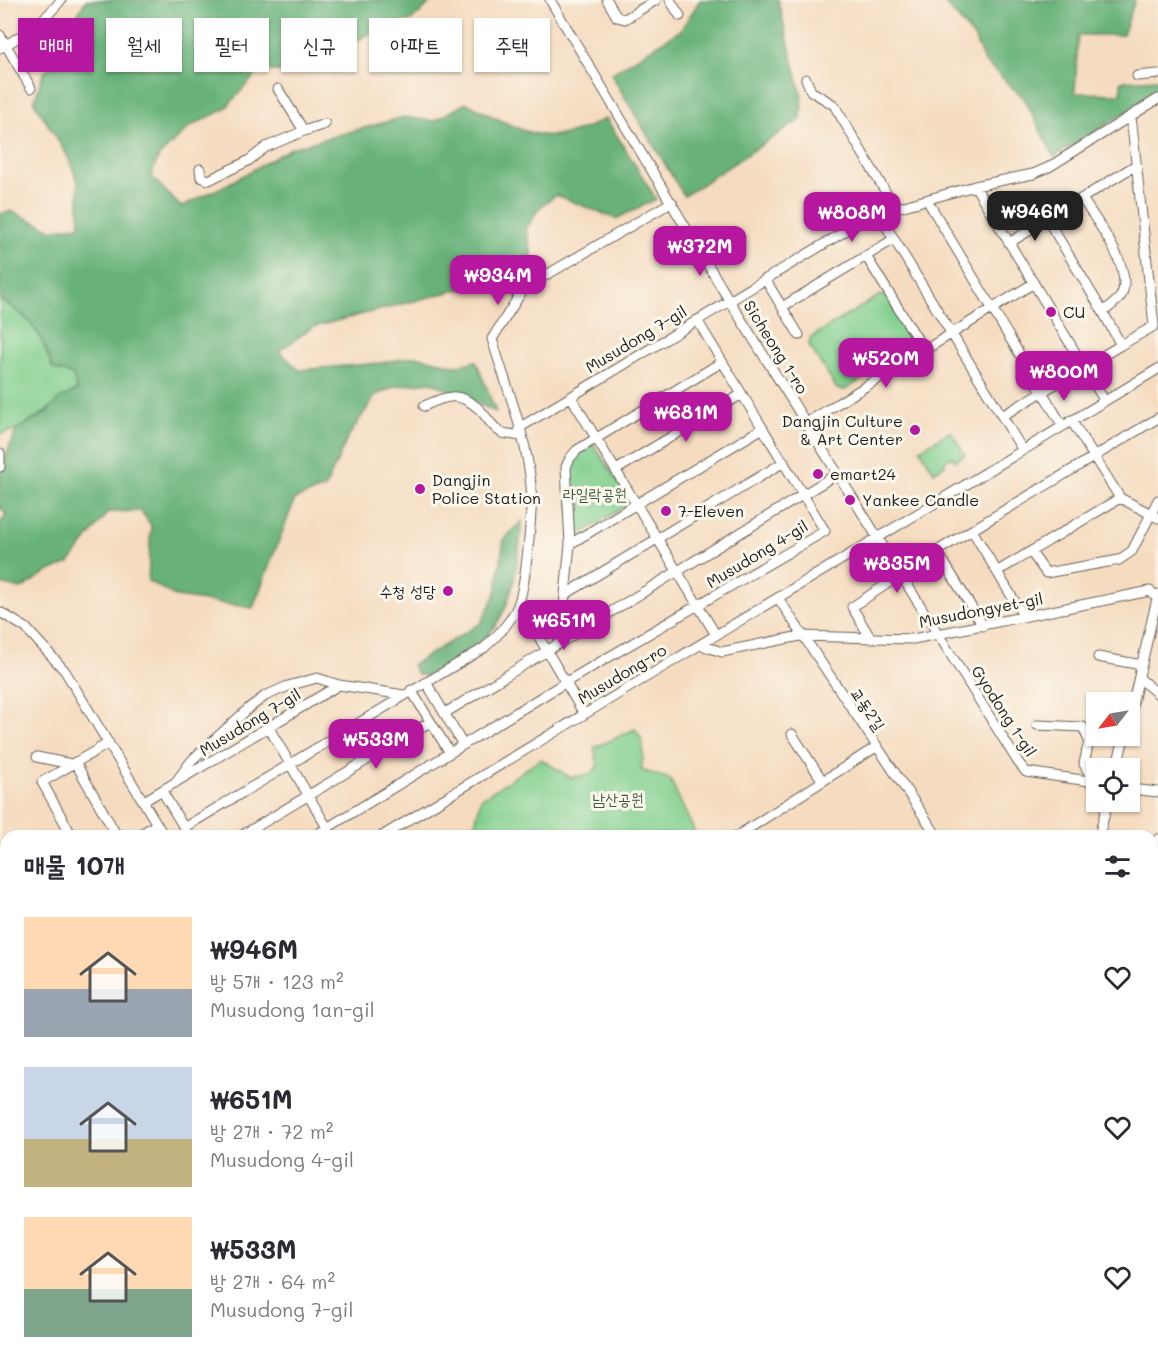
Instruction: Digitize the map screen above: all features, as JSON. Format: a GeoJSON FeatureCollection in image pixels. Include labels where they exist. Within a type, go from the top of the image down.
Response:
{"type":"FeatureCollection","features":[{"type":"Feature","properties":{"kind":"street"},"geometry":{"type":"LineString","coordinates":[[3,47],[50,15],[61,0]]}},
{"type":"Feature","properties":{"kind":"street","name":"Sicheong 1-ro"},"geometry":{"type":"LineString","coordinates":[[550,0],[729,300],[876,538]]}},
{"type":"Feature","properties":{"kind":"street"},"geometry":{"type":"LineString","coordinates":[[607,0],[617,17],[625,19],[656,0]]}},
{"type":"Feature","properties":{"kind":"street"},"geometry":{"type":"LineString","coordinates":[[670,0],[680,16]]}},
{"type":"Feature","properties":{"kind":"street"},"geometry":{"type":"LineString","coordinates":[[0,35],[3,47],[31,88]]}},
{"type":"Feature","properties":{"kind":"street"},"geometry":{"type":"LineString","coordinates":[[1137,76],[1158,74]]}},
{"type":"Feature","properties":{"kind":"street"},"geometry":{"type":"LineString","coordinates":[[806,79],[811,91],[834,105],[895,208]]}},
{"type":"Feature","properties":{"kind":"street"},"geometry":{"type":"LineString","coordinates":[[278,89],[304,131]]}},
{"type":"Feature","properties":{"kind":"street","name":"Musudong 7-gil"},"geometry":{"type":"LineString","coordinates":[[520,432],[570,396],[878,213],[975,186],[1033,174],[1049,167],[1158,99]]}},
{"type":"Feature","properties":{"kind":"street"},"geometry":{"type":"LineString","coordinates":[[1002,416],[1154,326],[1131,116]]}},
{"type":"Feature","properties":{"kind":"street"},"geometry":{"type":"LineString","coordinates":[[200,169],[201,177],[208,180],[248,161],[266,147],[325,124]]}},
{"type":"Feature","properties":{"kind":"street"},"geometry":{"type":"LineString","coordinates":[[1009,243],[1136,165]]}},
{"type":"Feature","properties":{"kind":"street"},"geometry":{"type":"LineString","coordinates":[[975,186],[1104,400]]}},
{"type":"Feature","properties":{"kind":"street"},"geometry":{"type":"LineString","coordinates":[[1082,198],[1121,263],[1126,281],[1120,298],[1103,312]]}},
{"type":"Feature","properties":{"kind":"street"},"geometry":{"type":"LineString","coordinates":[[927,200],[1062,425]]}},
{"type":"Feature","properties":{"kind":"street"},"geometry":{"type":"LineString","coordinates":[[189,830],[290,765],[484,648],[502,631],[519,603],[528,544],[531,486],[520,432],[492,339],[524,288],[672,202]]}},
{"type":"Feature","properties":{"kind":"street"},"geometry":{"type":"LineString","coordinates":[[878,213],[1022,449]]}},
{"type":"Feature","properties":{"kind":"street"},"geometry":{"type":"LineString","coordinates":[[1047,219],[1121,345]]}},
{"type":"Feature","properties":{"kind":"street"},"geometry":{"type":"LineString","coordinates":[[782,307],[894,239]]}},
{"type":"Feature","properties":{"kind":"street"},"geometry":{"type":"LineString","coordinates":[[866,256],[924,350]]}},
{"type":"Feature","properties":{"kind":"street"},"geometry":{"type":"LineString","coordinates":[[765,279],[799,335]]}},
{"type":"Feature","properties":{"kind":"street"},"geometry":{"type":"LineString","coordinates":[[806,423],[1034,284]]}},
{"type":"Feature","properties":{"kind":"street","name":"Musudong 4-gil"},"geometry":{"type":"LineString","coordinates":[[332,830],[450,753],[566,682],[825,531],[697,320]]}},
{"type":"Feature","properties":{"kind":"street"},"geometry":{"type":"LineString","coordinates":[[578,631],[564,605],[570,544],[566,467],[573,454],[722,362]]}},
{"type":"Feature","properties":{"kind":"street","name":"Musudong-ro"},"geometry":{"type":"LineString","coordinates":[[392,830],[1158,369]]}},
{"type":"Feature","properties":{"kind":"street"},"geometry":{"type":"LineString","coordinates":[[616,470],[742,394]]}},
{"type":"Feature","properties":{"kind":"street"},"geometry":{"type":"LineString","coordinates":[[424,406],[447,395],[457,396],[478,408],[502,433],[520,432]]}},
{"type":"Feature","properties":{"kind":"street","name":"Musudong 4-gil"},"geometry":{"type":"LineString","coordinates":[[570,396],[700,605],[716,635]]}},
{"type":"Feature","properties":{"kind":"street"},"geometry":{"type":"LineString","coordinates":[[871,639],[852,607],[937,551],[1158,418]]}},
{"type":"Feature","properties":{"kind":"street"},"geometry":{"type":"LineString","coordinates":[[1071,420],[1119,498],[1154,516]]}},
{"type":"Feature","properties":{"kind":"street"},"geometry":{"type":"LineString","coordinates":[[570,544],[763,428]]}},
{"type":"Feature","properties":{"kind":"street"},"geometry":{"type":"LineString","coordinates":[[0,453],[0,467]]}},
{"type":"Feature","properties":{"kind":"street"},"geometry":{"type":"LineString","coordinates":[[566,594],[784,462]]}},
{"type":"Feature","properties":{"kind":"street"},"geometry":{"type":"LineString","coordinates":[[803,495],[837,474]]}},
{"type":"Feature","properties":{"kind":"street","name":"Musudong 4-gil"},"geometry":{"type":"LineString","coordinates":[[445,713],[803,495]]}},
{"type":"Feature","properties":{"kind":"street"},"geometry":{"type":"LineString","coordinates":[[998,571],[1119,498]]}},
{"type":"Feature","properties":{"kind":"street"},"geometry":{"type":"LineString","coordinates":[[1031,552],[1046,573],[1119,560],[1132,552],[1154,516],[1158,500]]}},
{"type":"Feature","properties":{"kind":"street"},"geometry":{"type":"LineString","coordinates":[[972,530],[1024,617]]}},
{"type":"Feature","properties":{"kind":"street"},"geometry":{"type":"LineString","coordinates":[[876,538],[939,636]]}},
{"type":"Feature","properties":{"kind":"street"},"geometry":{"type":"LineString","coordinates":[[937,551],[983,626]]}},
{"type":"Feature","properties":{"kind":"street","name":"Musudongyet-gil"},"geometry":{"type":"LineString","coordinates":[[701,645],[722,652],[800,636],[913,639],[939,636],[1150,591],[1158,596]]}},
{"type":"Feature","properties":{"kind":"street"},"geometry":{"type":"LineString","coordinates":[[1136,692],[1158,596]]}},
{"type":"Feature","properties":{"kind":"street","name":"교동2길"},"geometry":{"type":"LineString","coordinates":[[777,598],[800,636],[933,830]]}},
{"type":"Feature","properties":{"kind":"street"},"geometry":{"type":"LineString","coordinates":[[519,603],[584,714]]}},
{"type":"Feature","properties":{"kind":"street"},"geometry":{"type":"LineString","coordinates":[[0,612],[26,628],[65,671],[160,830]]}},
{"type":"Feature","properties":{"kind":"street","name":"Gyodong 1-gil"},"geometry":{"type":"LineString","coordinates":[[939,636],[1026,772],[1086,781]]}},
{"type":"Feature","properties":{"kind":"street"},"geometry":{"type":"LineString","coordinates":[[1098,657],[1142,665]]}},
{"type":"Feature","properties":{"kind":"street","name":"Musudong 7-gil"},"geometry":{"type":"LineString","coordinates":[[175,783],[192,760],[265,696],[288,686],[316,678],[339,685],[408,693]]}},
{"type":"Feature","properties":{"kind":"street"},"geometry":{"type":"LineString","coordinates":[[1139,678],[1158,694]]}},
{"type":"Feature","properties":{"kind":"street"},"geometry":{"type":"LineString","coordinates":[[426,682],[464,745]]}},
{"type":"Feature","properties":{"kind":"street","name":"Musudong 7-gil"},"geometry":{"type":"LineString","coordinates":[[144,801],[339,685]]}},
{"type":"Feature","properties":{"kind":"street"},"geometry":{"type":"LineString","coordinates":[[408,693],[450,753]]}},
{"type":"Feature","properties":{"kind":"street"},"geometry":{"type":"LineString","coordinates":[[251,830],[430,722]]}},
{"type":"Feature","properties":{"kind":"street"},"geometry":{"type":"LineString","coordinates":[[1037,724],[1083,727],[1089,741],[1084,764],[1086,767]]}},
{"type":"Feature","properties":{"kind":"street"},"geometry":{"type":"LineString","coordinates":[[269,728],[328,830]]}},
{"type":"Feature","properties":{"kind":"street"},"geometry":{"type":"LineString","coordinates":[[792,735],[822,780]]}},
{"type":"Feature","properties":{"kind":"street"},"geometry":{"type":"LineString","coordinates":[[69,830],[42,782],[109,743]]}},
{"type":"Feature","properties":{"kind":"street"},"geometry":{"type":"LineString","coordinates":[[746,830],[876,747]]}},
{"type":"Feature","properties":{"kind":"street"},"geometry":{"type":"LineString","coordinates":[[37,758],[73,763]]}},
{"type":"Feature","properties":{"kind":"street"},"geometry":{"type":"LineString","coordinates":[[73,763],[113,830]]}},
{"type":"Feature","properties":{"kind":"street"},"geometry":{"type":"LineString","coordinates":[[1140,790],[1158,792]]}},
{"type":"Feature","properties":{"kind":"street"},"geometry":{"type":"LineString","coordinates":[[162,791],[186,830]]}},
{"type":"Feature","properties":{"kind":"street"},"geometry":{"type":"LineString","coordinates":[[1101,830],[1105,812]]}},
{"type":"Feature","properties":{"kind":"street"},"geometry":{"type":"LineString","coordinates":[[148,830],[157,824]]}},
{"type":"Feature","properties":{"kind":"green space"},"geometry":{"type":"Polygon","coordinates":[[[86,0],[433,0],[414,18],[369,18],[369,33],[357,41],[357,18],[281,18],[281,71],[269,71],[269,18],[194,18],[194,72],[258,72],[225,109],[191,126],[159,156],[151,176],[181,207],[228,184],[291,148],[404,117],[434,121],[466,103],[519,129],[550,136],[585,129],[606,118],[656,199],[616,219],[556,195],[539,208],[526,229],[535,270],[313,327],[279,351],[299,370],[381,363],[416,356],[456,366],[476,361],[496,412],[431,382],[396,386],[376,395],[348,437],[325,488],[295,499],[253,608],[177,597],[148,581],[151,525],[141,511],[108,512],[69,563],[45,573],[21,589],[0,584],[0,524],[6,514],[0,508],[0,471],[16,430],[47,412],[59,399],[77,390],[73,375],[53,369],[44,345],[34,328],[21,314],[0,299],[0,214],[11,211],[51,229],[80,226],[78,182],[67,155],[34,102],[45,72],[94,72],[94,18],[75,18],[86,0]]]}},
{"type":"Feature","properties":{"kind":"green space"},"geometry":{"type":"Polygon","coordinates":[[[700,0],[780,0],[778,1],[802,97],[801,119],[684,196],[611,74],[681,30],[700,0]]]}},
{"type":"Feature","properties":{"kind":"green space"},"geometry":{"type":"Polygon","coordinates":[[[942,0],[1135,0],[1123,35],[1078,35],[1075,93],[1121,94],[1121,81],[1158,79],[1158,93],[1054,157],[1024,98],[984,61],[974,37],[942,0]]]}},
{"type":"Feature","properties":{"kind":"green space"},"geometry":{"type":"Polygon","coordinates":[[[880,295],[887,296],[912,340],[911,348],[845,390],[837,389],[809,345],[810,338],[880,295]]]}},
{"type":"Feature","properties":{"kind":"green space"},"geometry":{"type":"Polygon","coordinates":[[[0,299],[21,314],[34,328],[44,345],[53,369],[74,375],[77,391],[31,421],[12,431],[0,434],[0,299]]]}},
{"type":"Feature","properties":{"kind":"green space"},"geometry":{"type":"Polygon","coordinates":[[[951,431],[965,455],[955,461],[952,457],[934,472],[920,449],[951,431]]]}},
{"type":"Feature","properties":{"kind":"green space","name":"라일락공원"},"geometry":{"type":"Polygon","coordinates":[[[593,444],[630,500],[629,504],[573,539],[567,467],[571,458],[593,444]]]}},
{"type":"Feature","properties":{"kind":"green space"},"geometry":{"type":"Polygon","coordinates":[[[522,521],[516,571],[507,604],[500,619],[490,633],[472,648],[426,676],[417,674],[412,665],[481,623],[496,593],[504,539],[522,521]]]}},
{"type":"Feature","properties":{"kind":"green space","name":"남산공원"},"geometry":{"type":"Polygon","coordinates":[[[635,729],[643,748],[641,770],[670,779],[694,830],[473,830],[481,799],[541,759],[571,778],[592,773],[598,765],[594,748],[635,729]]]}},
{"type":"Feature","properties":{"kind":"place","name":"CU"},"geometry":{"type":"Point","coordinates":[1051,312]}},
{"type":"Feature","properties":{"kind":"place","name":"Dangjin Culture & Art Center"},"geometry":{"type":"Point","coordinates":[915,430]}},
{"type":"Feature","properties":{"kind":"place","name":"emart24"},"geometry":{"type":"Point","coordinates":[818,474]}},
{"type":"Feature","properties":{"kind":"place","name":"Dangjin Police Station"},"geometry":{"type":"Point","coordinates":[420,489]}},
{"type":"Feature","properties":{"kind":"place","name":"Yankee Candle"},"geometry":{"type":"Point","coordinates":[850,500]}},
{"type":"Feature","properties":{"kind":"place","name":"7-Eleven"},"geometry":{"type":"Point","coordinates":[666,511]}},
{"type":"Feature","properties":{"kind":"place","name":"수청 성당"},"geometry":{"type":"Point","coordinates":[448,591]}}]}
